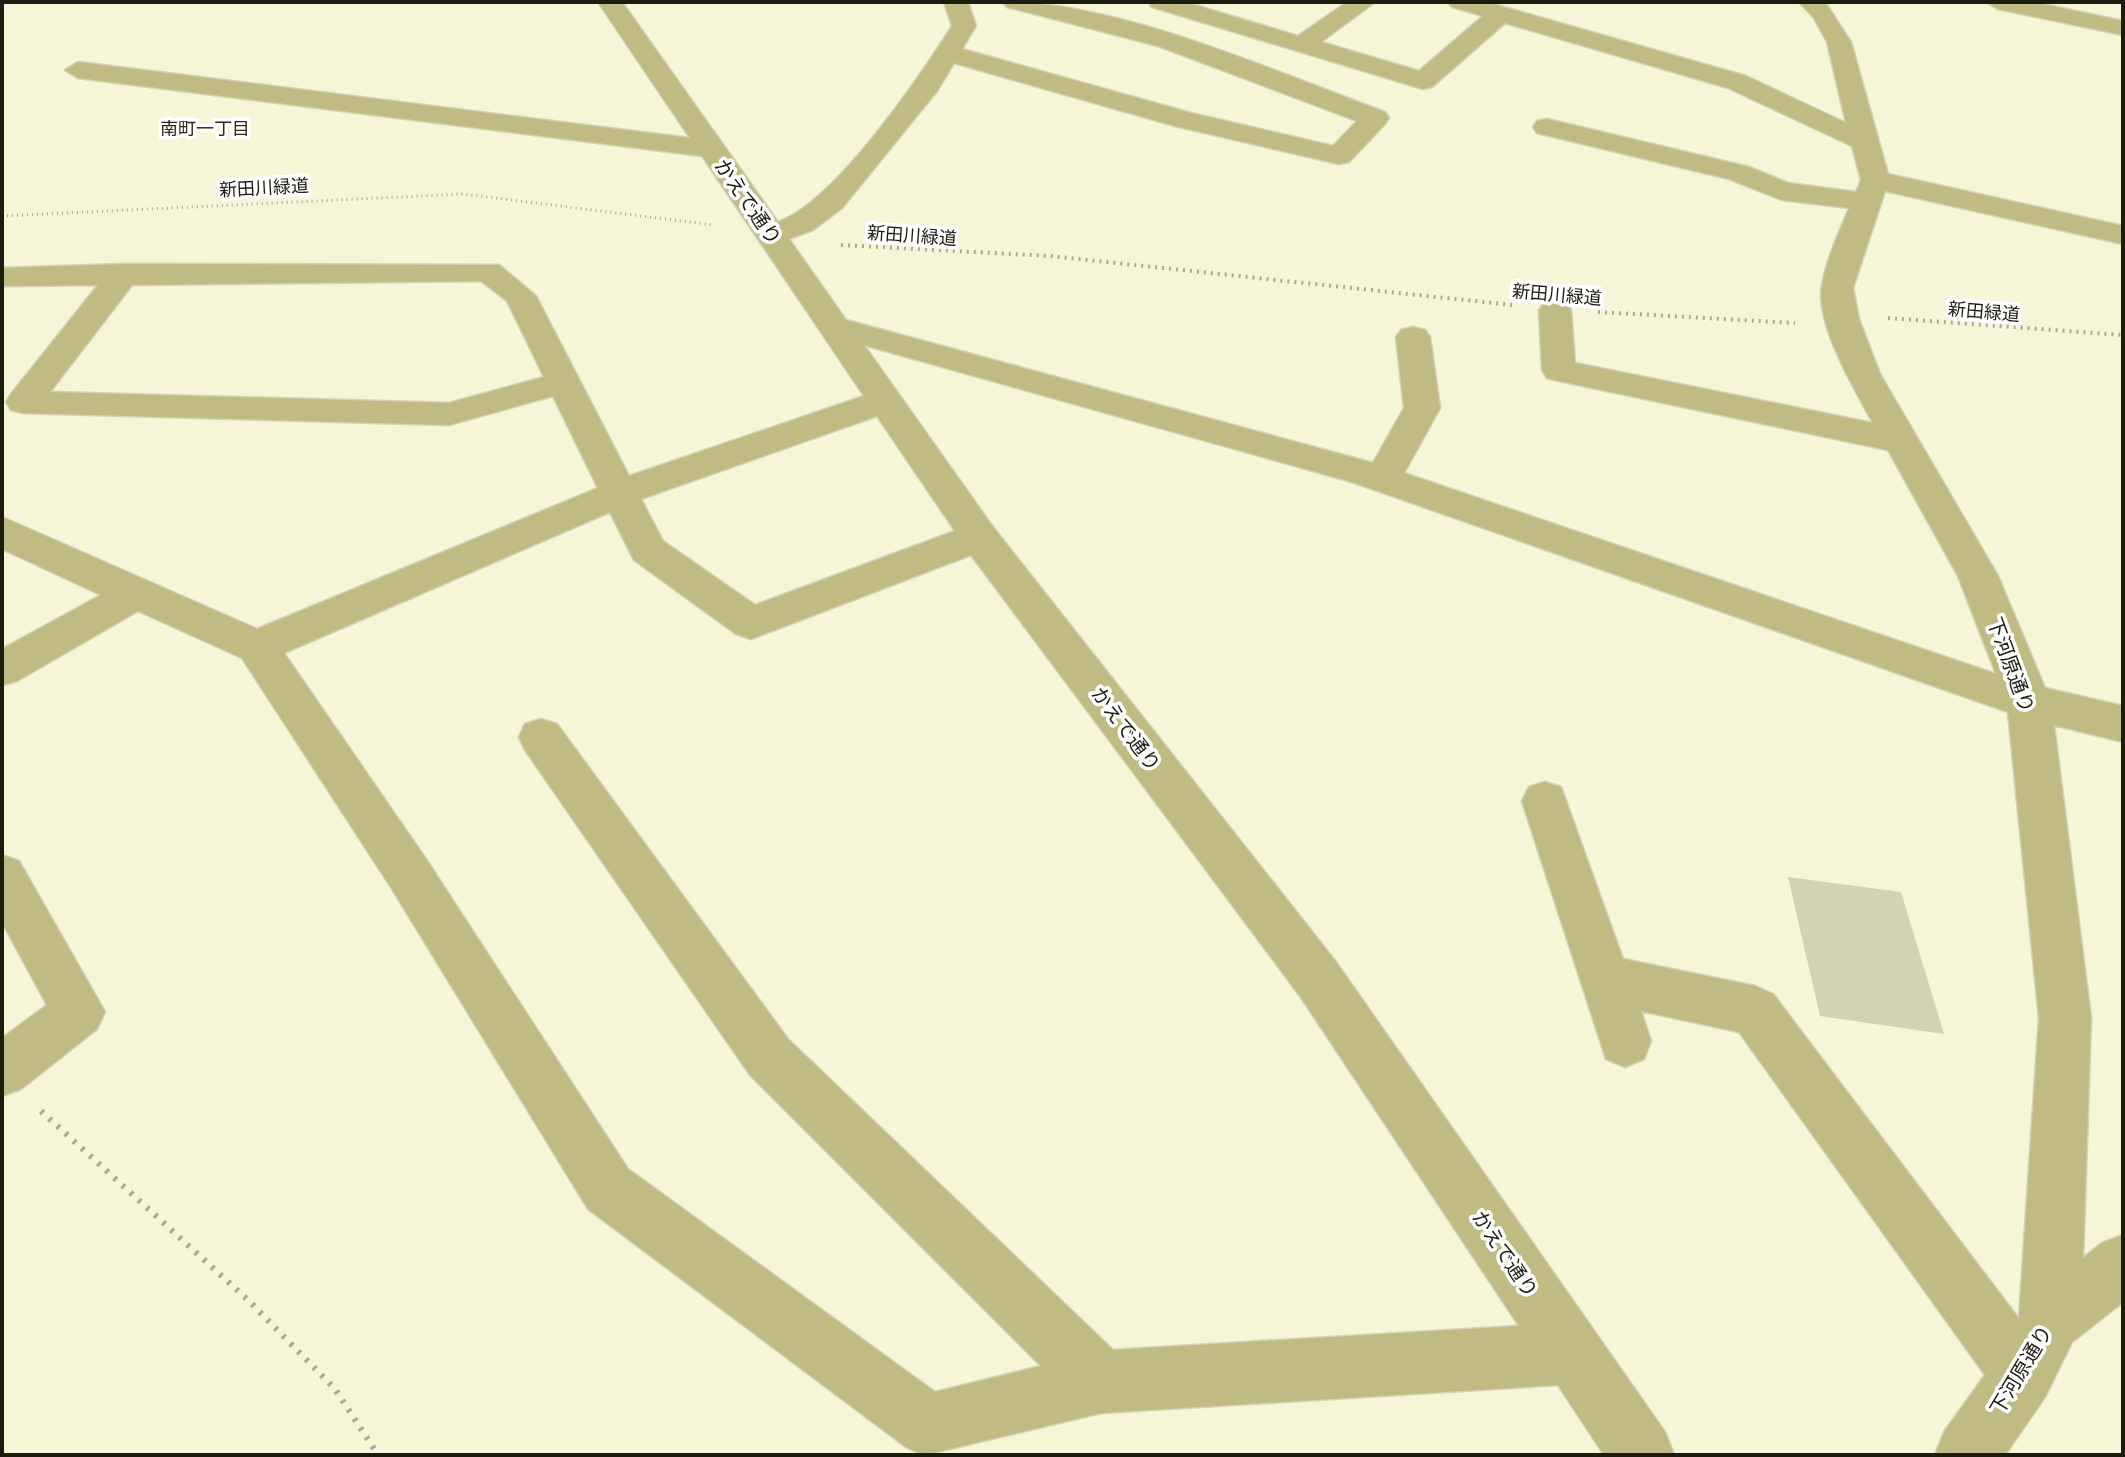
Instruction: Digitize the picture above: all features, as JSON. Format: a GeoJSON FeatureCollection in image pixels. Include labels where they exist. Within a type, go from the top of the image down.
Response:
{"type":"FeatureCollection","features":[{"type":"Feature","properties":{"kind":"street","name":"かえで通り"},"geometry":{"type":"LineString","coordinates":[[610,2],[979,537],[1318,979],[1642,1455]]}},
{"type":"Feature","properties":{"kind":"street"},"geometry":{"type":"LineString","coordinates":[[779,246],[832,202],[928,85],[964,26],[956,2]]}},
{"type":"Feature","properties":{"kind":"street"},"geometry":{"type":"LineString","coordinates":[[947,53],[1185,120],[1339,156],[1375,118],[1167,41],[1015,2]]}},
{"type":"Feature","properties":{"kind":"street"},"geometry":{"type":"LineString","coordinates":[[1160,2],[1423,81],[1495,9]]}},
{"type":"Feature","properties":{"kind":"street"},"geometry":{"type":"LineString","coordinates":[[1304,43],[1363,2]]}},
{"type":"Feature","properties":{"kind":"street"},"geometry":{"type":"LineString","coordinates":[[1460,2],[1495,9],[1737,82],[1870,175],[2123,235]]}},
{"type":"Feature","properties":{"kind":"street"},"geometry":{"type":"LineString","coordinates":[[1811,2],[1824,15],[1839,42],[1870,175]]}},
{"type":"Feature","properties":{"kind":"street"},"geometry":{"type":"LineString","coordinates":[[1998,2],[2123,28]]}},
{"type":"Feature","properties":{"kind":"street"},"geometry":{"type":"LineString","coordinates":[[78,70],[711,149]]}},
{"type":"Feature","properties":{"kind":"street"},"geometry":{"type":"LineString","coordinates":[[1547,127],[1739,173],[1782,191],[1870,175]]}},
{"type":"Feature","properties":{"kind":"street","name":"下河原通り"},"geometry":{"type":"LineString","coordinates":[[1870,175],[1837,288],[1843,319],[1863,374],[1978,576],[2029,702],[2065,1018],[2051,1321],[2023,1375],[1967,1455]]}},
{"type":"Feature","properties":{"kind":"street"},"geometry":{"type":"LineString","coordinates":[[2,277],[125,273],[488,272],[520,296],[648,550],[751,623],[979,537]]}},
{"type":"Feature","properties":{"kind":"street"},"geometry":{"type":"LineString","coordinates":[[125,273],[23,402],[449,414],[564,382]]}},
{"type":"Feature","properties":{"kind":"street"},"geometry":{"type":"LineString","coordinates":[[1555,310],[1559,370],[1901,441]]}},
{"type":"Feature","properties":{"kind":"street"},"geometry":{"type":"LineString","coordinates":[[835,327],[1382,479],[2029,702],[2123,724]]}},
{"type":"Feature","properties":{"kind":"street"},"geometry":{"type":"LineString","coordinates":[[1382,479],[1422,408],[1413,337]]}},
{"type":"Feature","properties":{"kind":"street"},"geometry":{"type":"LineString","coordinates":[[257,647],[620,493],[886,401]]}},
{"type":"Feature","properties":{"kind":"street"},"geometry":{"type":"LineString","coordinates":[[2,531],[257,647],[409,874],[608,1189],[928,1425],[1101,1382],[1573,1353]]}},
{"type":"Feature","properties":{"kind":"street"},"geometry":{"type":"LineString","coordinates":[[2,669],[136,594]]}},
{"type":"Feature","properties":{"kind":"street"},"geometry":{"type":"LineString","coordinates":[[541,737],[769,1057],[1101,1382]]}},
{"type":"Feature","properties":{"kind":"street"},"geometry":{"type":"LineString","coordinates":[[1545,801],[1625,1041]]}},
{"type":"Feature","properties":{"kind":"street"},"geometry":{"type":"LineString","coordinates":[[2,876],[79,1012],[2,1070]]}},
{"type":"Feature","properties":{"kind":"street"},"geometry":{"type":"LineString","coordinates":[[1604,979],[1755,1011],[2023,1375]]}},
{"type":"Feature","properties":{"kind":"street"},"geometry":{"type":"LineString","coordinates":[[2051,1321],[2123,1264]]}},
{"type":"Feature","properties":{"kind":"path","name":"新田川緑道"},"geometry":{"type":"LineString","coordinates":[[4,218],[463,194],[726,227],[752,266],[779,246],[830,244],[915,252],[1050,256],[1555,310],[1806,323],[1843,319]]}},
{"type":"Feature","properties":{"kind":"path","name":"新田緑道"},"geometry":{"type":"LineString","coordinates":[[1843,319],[1865,314],[2123,335]]}},
{"type":"Feature","properties":{"kind":"path"},"geometry":{"type":"LineString","coordinates":[[37,1107],[292,1345],[335,1389],[378,1455]]}},
{"type":"Feature","properties":{"kind":"building"},"geometry":{"type":"Polygon","coordinates":[[[1788,877],[1901,892],[1944,1034],[1820,1016],[1788,877]]]}},
{"type":"Feature","properties":{"kind":"district","name":"南町一丁目"},"geometry":{"type":"Point","coordinates":[205,129]}}]}
